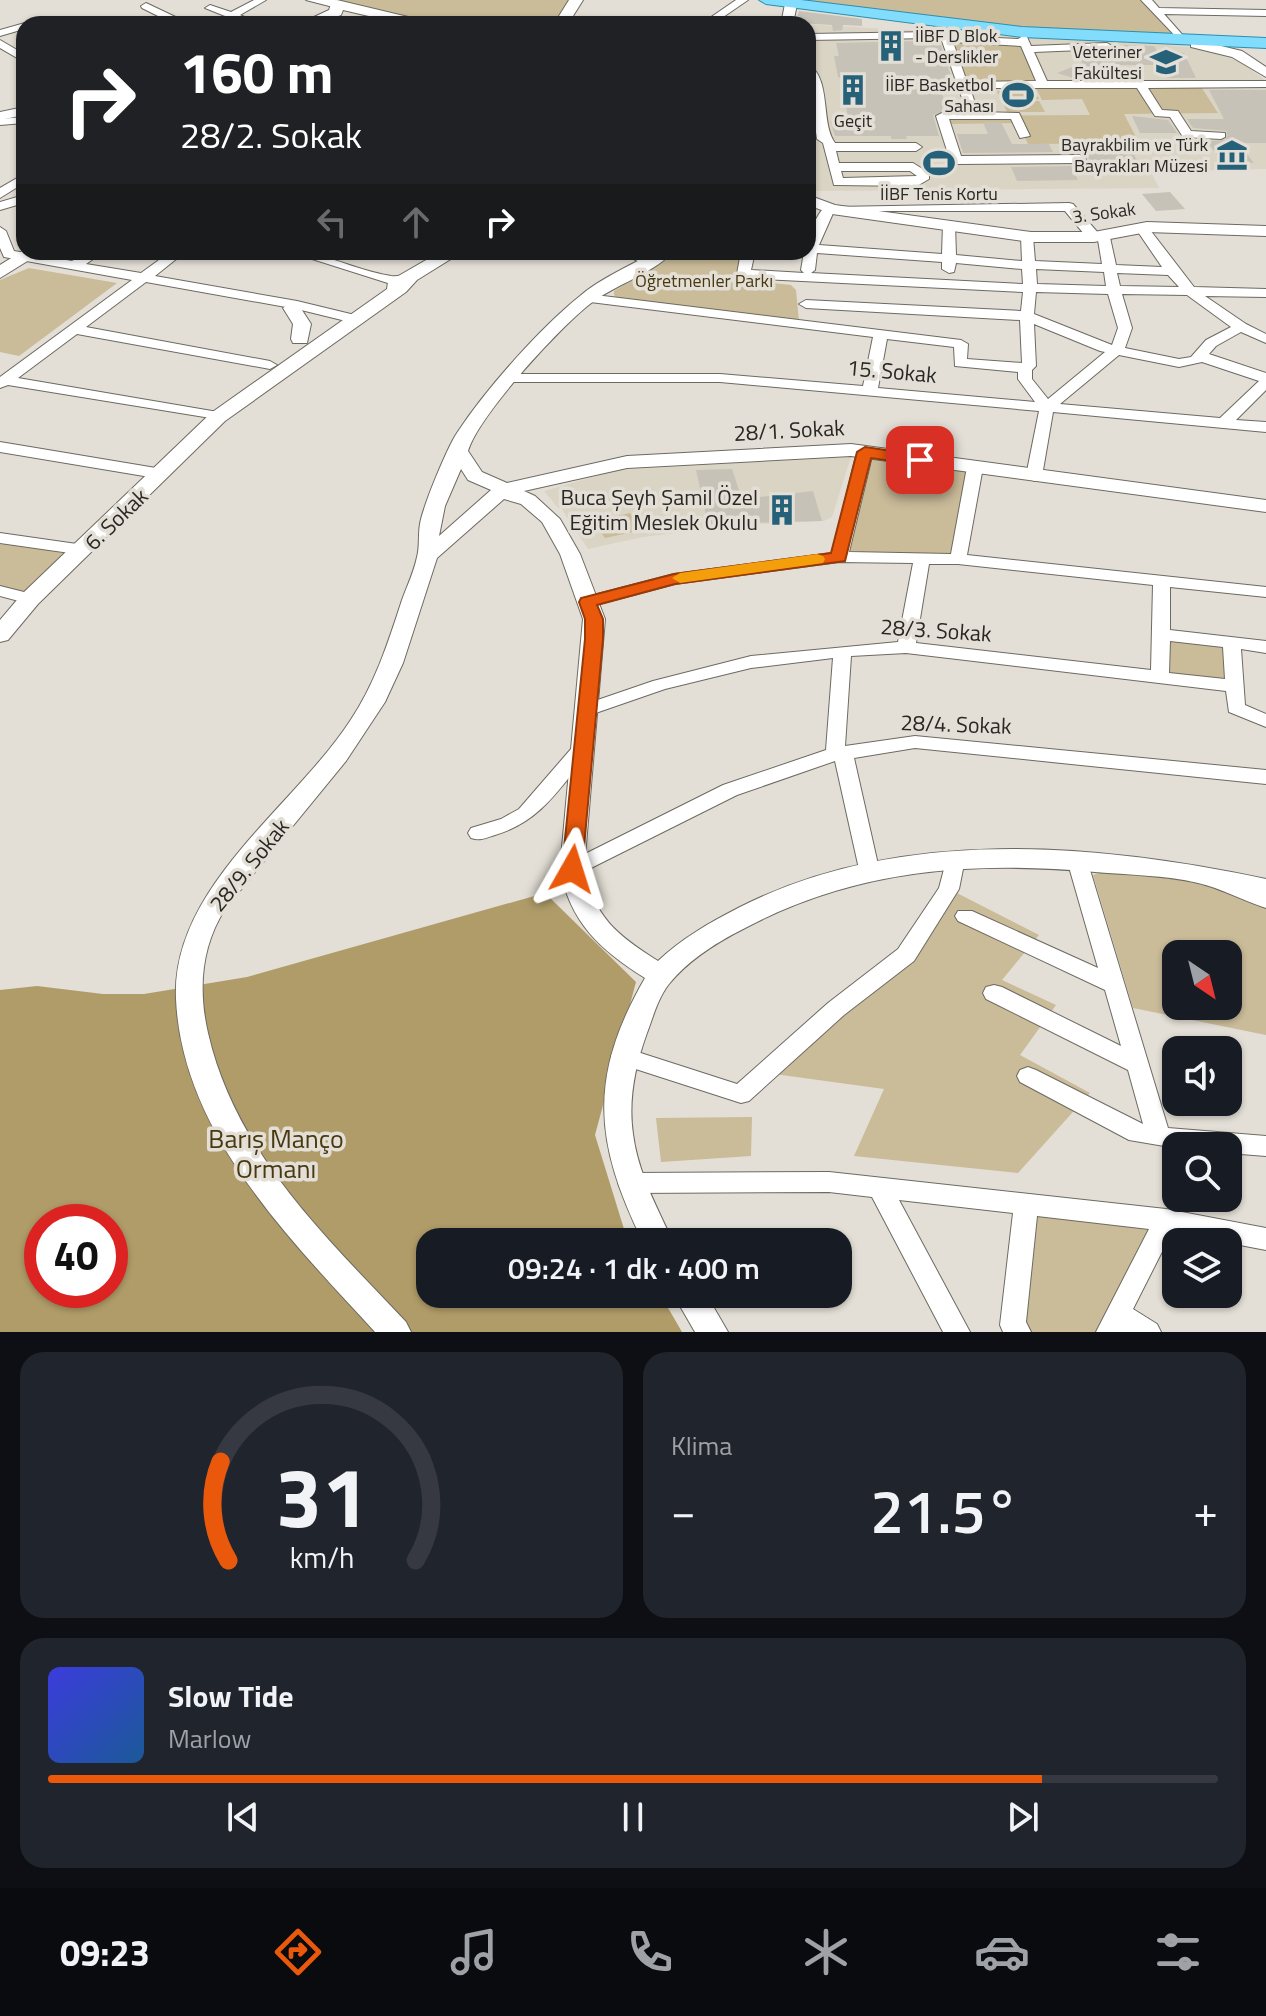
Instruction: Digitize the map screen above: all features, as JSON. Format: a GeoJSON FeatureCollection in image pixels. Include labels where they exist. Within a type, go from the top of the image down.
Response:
{"type":"FeatureCollection","features":[{"type":"Feature","properties":{"kind":"main road"},"geometry":{"type":"LineString","coordinates":[[766,0],[1028,43],[1266,44]]}},
{"type":"Feature","properties":{"kind":"main road"},"geometry":{"type":"LineString","coordinates":[[326,16],[336,12],[337,4]]}},
{"type":"Feature","properties":{"kind":"main road"},"geometry":{"type":"LineString","coordinates":[[337,4],[373,16]]}},
{"type":"Feature","properties":{"kind":"main road"},"geometry":{"type":"LineString","coordinates":[[337,4],[387,16]]}},
{"type":"Feature","properties":{"kind":"main road"},"geometry":{"type":"LineString","coordinates":[[1189,42],[1237,54],[1266,73]]}},
{"type":"Feature","properties":{"kind":"main road"},"geometry":{"type":"LineString","coordinates":[[0,273],[22,260]]}},
{"type":"Feature","properties":{"kind":"main road","name":"6. Sokak"},"geometry":{"type":"LineString","coordinates":[[226,411],[247,384],[300,339],[342,319],[440,260]]}},
{"type":"Feature","properties":{"kind":"main road"},"geometry":{"type":"LineString","coordinates":[[287,306],[302,324],[300,339]]}},
{"type":"Feature","properties":{"kind":"main road","name":"6. Sokak"},"geometry":{"type":"LineString","coordinates":[[0,635],[30,599],[226,411],[342,319]]}},
{"type":"Feature","properties":{"kind":"street"},"geometry":{"type":"LineString","coordinates":[[166,16],[146,6],[168,0]]}},
{"type":"Feature","properties":{"kind":"street"},"geometry":{"type":"LineString","coordinates":[[237,16],[261,0]]}},
{"type":"Feature","properties":{"kind":"street"},"geometry":{"type":"LineString","coordinates":[[312,0],[337,4]]}},
{"type":"Feature","properties":{"kind":"street"},"geometry":{"type":"LineString","coordinates":[[718,16],[743,0]]}},
{"type":"Feature","properties":{"kind":"street"},"geometry":{"type":"LineString","coordinates":[[1149,0],[1156,11],[1189,42]]}},
{"type":"Feature","properties":{"kind":"street"},"geometry":{"type":"LineString","coordinates":[[789,16],[791,4]]}},
{"type":"Feature","properties":{"kind":"street"},"geometry":{"type":"LineString","coordinates":[[210,8],[232,16]]}},
{"type":"Feature","properties":{"kind":"street"},"geometry":{"type":"LineString","coordinates":[[1156,11],[1266,13]]}},
{"type":"Feature","properties":{"kind":"street"},"geometry":{"type":"LineString","coordinates":[[816,37],[932,35],[947,40],[1107,46]]}},
{"type":"Feature","properties":{"kind":"street"},"geometry":{"type":"LineString","coordinates":[[947,40],[974,116]]}},
{"type":"Feature","properties":{"kind":"street"},"geometry":{"type":"LineString","coordinates":[[1028,43],[1047,82]]}},
{"type":"Feature","properties":{"kind":"street"},"geometry":{"type":"LineString","coordinates":[[963,85],[1047,82],[1266,84]]}},
{"type":"Feature","properties":{"kind":"street"},"geometry":{"type":"LineString","coordinates":[[1140,83],[1159,114],[1174,113],[1187,135],[1221,135]]}},
{"type":"Feature","properties":{"kind":"street"},"geometry":{"type":"LineString","coordinates":[[816,97],[822,108],[818,118],[823,139],[828,141],[838,182],[917,182],[925,176],[913,167],[835,167]]}},
{"type":"Feature","properties":{"kind":"street"},"geometry":{"type":"LineString","coordinates":[[1024,136],[1015,115],[942,116],[956,160],[1080,159]]}},
{"type":"Feature","properties":{"kind":"street"},"geometry":{"type":"LineString","coordinates":[[938,146],[952,146]]}},
{"type":"Feature","properties":{"kind":"street"},"geometry":{"type":"LineString","coordinates":[[830,147],[916,147]]}},
{"type":"Feature","properties":{"kind":"street"},"geometry":{"type":"LineString","coordinates":[[964,160],[968,170],[1001,170]]}},
{"type":"Feature","properties":{"kind":"street"},"geometry":{"type":"LineString","coordinates":[[816,203],[830,209],[1069,207],[1099,236],[1125,328],[1118,349],[1047,407],[1034,476]]}},
{"type":"Feature","properties":{"kind":"street"},"geometry":{"type":"LineString","coordinates":[[816,235],[830,209]]}},
{"type":"Feature","properties":{"kind":"street","name":"3. Sokak"},"geometry":{"type":"LineString","coordinates":[[830,209],[1027,237],[1099,236],[1142,229],[1266,231]]}},
{"type":"Feature","properties":{"kind":"street"},"geometry":{"type":"LineString","coordinates":[[942,312],[947,285],[949,225]]}},
{"type":"Feature","properties":{"kind":"street"},"geometry":{"type":"LineString","coordinates":[[1142,229],[1192,293],[1241,327],[1266,339]]}},
{"type":"Feature","properties":{"kind":"street"},"geometry":{"type":"LineString","coordinates":[[0,231],[9,254],[16,254]]}},
{"type":"Feature","properties":{"kind":"street"},"geometry":{"type":"LineString","coordinates":[[587,298],[961,344],[960,363],[1025,368],[1029,366],[1027,237]]}},
{"type":"Feature","properties":{"kind":"street"},"geometry":{"type":"LineString","coordinates":[[816,249],[1027,265],[1172,271]]}},
{"type":"Feature","properties":{"kind":"street"},"geometry":{"type":"LineString","coordinates":[[53,260],[145,276],[342,319]]}},
{"type":"Feature","properties":{"kind":"street"},"geometry":{"type":"LineString","coordinates":[[75,265],[83,260]]}},
{"type":"Feature","properties":{"kind":"street"},"geometry":{"type":"LineString","coordinates":[[2,382],[167,260]]}},
{"type":"Feature","properties":{"kind":"street"},"geometry":{"type":"LineString","coordinates":[[324,260],[391,280],[409,279]]}},
{"type":"Feature","properties":{"kind":"street","name":"28/9. Sokak"},"geometry":{"type":"LineString","coordinates":[[395,1332],[303,1230],[252,1165],[218,1113],[199,1063],[188,1000],[189,976],[199,933],[215,903],[333,763],[374,701],[396,654],[428,556],[430,523],[463,437],[545,338],[587,298],[650,260]]}},
{"type":"Feature","properties":{"kind":"street"},"geometry":{"type":"LineString","coordinates":[[747,260],[744,274],[804,273],[947,285],[1266,293]]}},
{"type":"Feature","properties":{"kind":"street"},"geometry":{"type":"LineString","coordinates":[[807,260],[804,273],[808,327]]}},
{"type":"Feature","properties":{"kind":"street"},"geometry":{"type":"LineString","coordinates":[[806,304],[1027,316],[1088,343],[1179,363],[1195,361],[1211,343],[1241,327]]}},
{"type":"Feature","properties":{"kind":"street"},"geometry":{"type":"LineString","coordinates":[[74,329],[270,365]]}},
{"type":"Feature","properties":{"kind":"street"},"geometry":{"type":"LineString","coordinates":[[870,390],[881,335]]}},
{"type":"Feature","properties":{"kind":"street"},"geometry":{"type":"LineString","coordinates":[[1200,356],[1266,380],[1224,423]]}},
{"type":"Feature","properties":{"kind":"street"},"geometry":{"type":"LineString","coordinates":[[1025,368],[1025,379],[1047,407]]}},
{"type":"Feature","properties":{"kind":"street","name":"15. Sokak"},"geometry":{"type":"LineString","coordinates":[[513,378],[659,376],[870,390],[1266,427]]}},
{"type":"Feature","properties":{"kind":"street"},"geometry":{"type":"LineString","coordinates":[[2,382],[226,411]]}},
{"type":"Feature","properties":{"kind":"street"},"geometry":{"type":"LineString","coordinates":[[0,447],[162,474]]}},
{"type":"Feature","properties":{"kind":"street","name":"28/1. Sokak"},"geometry":{"type":"LineString","coordinates":[[506,491],[627,462],[836,450],[1266,506]]}},
{"type":"Feature","properties":{"kind":"street"},"geometry":{"type":"LineString","coordinates":[[459,451],[475,476],[541,509],[559,531],[588,602],[594,629],[572,869],[575,891],[584,915],[611,942],[661,975]]}},
{"type":"Feature","properties":{"kind":"street"},"geometry":{"type":"LineString","coordinates":[[839,557],[865,452]]}},
{"type":"Feature","properties":{"kind":"street"},"geometry":{"type":"LineString","coordinates":[[958,559],[975,467]]}},
{"type":"Feature","properties":{"kind":"street"},"geometry":{"type":"LineString","coordinates":[[428,556],[506,491]]}},
{"type":"Feature","properties":{"kind":"street"},"geometry":{"type":"LineString","coordinates":[[0,538],[84,550]]}},
{"type":"Feature","properties":{"kind":"street"},"geometry":{"type":"LineString","coordinates":[[588,602],[674,579],[839,557],[958,559],[1266,592]]}},
{"type":"Feature","properties":{"kind":"street"},"geometry":{"type":"LineString","coordinates":[[906,647],[922,558]]}},
{"type":"Feature","properties":{"kind":"street"},"geometry":{"type":"LineString","coordinates":[[1160,677],[1162,581]]}},
{"type":"Feature","properties":{"kind":"street"},"geometry":{"type":"LineString","coordinates":[[0,591],[30,599]]}},
{"type":"Feature","properties":{"kind":"street"},"geometry":{"type":"LineString","coordinates":[[1161,634],[1266,647]]}},
{"type":"Feature","properties":{"kind":"street"},"geometry":{"type":"LineString","coordinates":[[1232,643],[1236,708],[1266,721]]}},
{"type":"Feature","properties":{"kind":"street","name":"28/3. Sokak"},"geometry":{"type":"LineString","coordinates":[[587,710],[659,685],[751,662],[906,647],[1233,686]]}},
{"type":"Feature","properties":{"kind":"street"},"geometry":{"type":"LineString","coordinates":[[842,651],[839,753],[869,869]]}},
{"type":"Feature","properties":{"kind":"street","name":"28/4. Sokak"},"geometry":{"type":"LineString","coordinates":[[572,869],[730,790],[839,753],[915,742],[1266,777]]}},
{"type":"Feature","properties":{"kind":"street"},"geometry":{"type":"LineString","coordinates":[[478,833],[508,824],[526,814],[584,746]]}},
{"type":"Feature","properties":{"kind":"street"},"geometry":{"type":"LineString","coordinates":[[622,1056],[741,1094],[836,1009],[906,955],[949,889],[955,859]]}},
{"type":"Feature","properties":{"kind":"street"},"geometry":{"type":"LineString","coordinates":[[651,1228],[623,1162],[615,1107],[622,1056],[661,975],[705,939],[745,914],[780,898],[869,869],[955,859],[1077,860],[1201,874],[1266,888]]}},
{"type":"Feature","properties":{"kind":"street"},"geometry":{"type":"LineString","coordinates":[[1077,860],[1159,1137]]}},
{"type":"Feature","properties":{"kind":"street"},"geometry":{"type":"LineString","coordinates":[[1201,874],[1266,899]]}},
{"type":"Feature","properties":{"kind":"street"},"geometry":{"type":"LineString","coordinates":[[965,916],[1114,985]]}},
{"type":"Feature","properties":{"kind":"street"},"geometry":{"type":"LineString","coordinates":[[994,993],[1137,1064]]}},
{"type":"Feature","properties":{"kind":"street"},"geometry":{"type":"LineString","coordinates":[[1028,1076],[1129,1130],[1159,1137],[1266,1146]]}},
{"type":"Feature","properties":{"kind":"street"},"geometry":{"type":"LineString","coordinates":[[630,1183],[829,1182],[1166,1220],[1266,1239]]}},
{"type":"Feature","properties":{"kind":"street"},"geometry":{"type":"LineString","coordinates":[[880,1188],[957,1332]]}},
{"type":"Feature","properties":{"kind":"street"},"geometry":{"type":"LineString","coordinates":[[1018,1332],[1013,1325],[1026,1204]]}},
{"type":"Feature","properties":{"kind":"street"},"geometry":{"type":"LineString","coordinates":[[1148,1332],[1113,1322],[1166,1220]]}},
{"type":"Feature","properties":{"kind":"street"},"geometry":{"type":"LineString","coordinates":[[697,1308],[712,1332]]}},
{"type":"Feature","properties":{"kind":"shaded area"},"geometry":{"type":"Polygon","coordinates":[[[816,24],[1017,37],[1116,39],[1195,48],[1241,62],[1266,81],[1266,169],[1151,172],[1159,188],[816,191],[816,24]]]}},
{"type":"Feature","properties":{"kind":"shaded area"},"geometry":{"type":"Polygon","coordinates":[[[851,457],[832,517],[824,521],[708,526],[708,529],[643,537],[588,549],[561,508],[544,491],[617,470],[851,457]]]}},
{"type":"Feature","properties":{"kind":"green space"},"geometry":{"type":"Polygon","coordinates":[[[337,0],[572,0],[561,16],[404,16],[337,0]]]}},
{"type":"Feature","properties":{"kind":"green space"},"geometry":{"type":"Polygon","coordinates":[[[783,0],[1143,0],[1172,34],[1021,30],[783,0]]]}},
{"type":"Feature","properties":{"kind":"green space"},"geometry":{"type":"Polygon","coordinates":[[[947,40],[1025,44],[1041,81],[963,85],[947,40]]]}},
{"type":"Feature","properties":{"kind":"green space"},"geometry":{"type":"Polygon","coordinates":[[[1198,82],[1218,113],[1124,114],[1139,143],[1028,144],[1018,123],[945,124],[942,116],[1090,115],[1082,99],[1042,100],[1036,88],[1198,82]]]}},
{"type":"Feature","properties":{"kind":"green space"},"geometry":{"type":"Polygon","coordinates":[[[1033,90],[1039,99],[1012,101],[1039,101],[1045,112],[1007,112],[997,91],[1033,90]]]}},
{"type":"Feature","properties":{"kind":"green space","name":"Öğretmenler Parkı"},"geometry":{"type":"Polygon","coordinates":[[[666,260],[740,260],[736,279],[791,285],[796,290],[799,322],[618,299],[614,291],[666,260]]]}},
{"type":"Feature","properties":{"kind":"green space"},"geometry":{"type":"Polygon","coordinates":[[[29,268],[117,283],[19,356],[0,352],[0,280],[29,268]]]}},
{"type":"Feature","properties":{"kind":"green space"},"geometry":{"type":"Polygon","coordinates":[[[865,452],[975,467],[958,559],[839,557],[865,452]]]}},
{"type":"Feature","properties":{"kind":"green space"},"geometry":{"type":"Polygon","coordinates":[[[630,513],[642,530],[605,538],[593,522],[630,513]]]}},
{"type":"Feature","properties":{"kind":"green space"},"geometry":{"type":"Polygon","coordinates":[[[0,541],[68,554],[24,593],[0,588],[0,541]]]}},
{"type":"Feature","properties":{"kind":"green space"},"geometry":{"type":"Polygon","coordinates":[[[1161,634],[1232,643],[1233,686],[1160,677],[1161,634]]]}},
{"type":"Feature","properties":{"kind":"green space"},"geometry":{"type":"Polygon","coordinates":[[[1117,867],[1199,878],[1266,903],[1266,1035],[1192,1020],[1242,1020],[1242,940],[1162,940],[1162,1014],[1133,1008],[1093,875],[1117,867]]]}},
{"type":"Feature","properties":{"kind":"green space"},"geometry":{"type":"Polygon","coordinates":[[[949,889],[1039,935],[1002,980],[1056,1005],[1020,1055],[1090,1093],[1018,1173],[854,1156],[884,1089],[767,1073],[906,955],[949,889]]]}},
{"type":"Feature","properties":{"kind":"green space","name":"Barış Manço Ormanı"},"geometry":{"type":"Polygon","coordinates":[[[545,893],[636,982],[595,1135],[624,1228],[416,1228],[416,1308],[668,1308],[682,1332],[0,1332],[0,990],[37,986],[103,994],[144,994],[247,977],[545,893]]]}},
{"type":"Feature","properties":{"kind":"green space"},"geometry":{"type":"Polygon","coordinates":[[[752,1117],[751,1156],[661,1162],[656,1118],[752,1117]]]}},
{"type":"Feature","properties":{"kind":"green space"},"geometry":{"type":"Polygon","coordinates":[[[1026,1204],[1166,1220],[1109,1332],[1018,1332],[1026,1204]]]}},
{"type":"Feature","properties":{"kind":"building"},"geometry":{"type":"Polygon","coordinates":[[[799,11],[862,19],[862,26],[843,25],[842,30],[833,31],[832,25],[816,24],[816,16],[798,16],[799,11]]]}},
{"type":"Feature","properties":{"kind":"building"},"geometry":{"type":"Polygon","coordinates":[[[836,43],[940,43],[951,76],[937,81],[948,110],[933,115],[939,136],[891,139],[891,136],[835,136],[830,121],[849,121],[845,102],[853,102],[848,81],[838,77],[834,56],[839,56],[836,43]]]}},
{"type":"Feature","properties":{"kind":"building"},"geometry":{"type":"Polygon","coordinates":[[[1123,45],[1154,46],[1157,51],[1184,53],[1196,78],[1169,78],[1163,76],[1156,65],[1095,65],[1103,78],[1073,78],[1057,73],[1082,63],[1078,53],[1127,51],[1123,45]]]}},
{"type":"Feature","properties":{"kind":"building"},"geometry":{"type":"Polygon","coordinates":[[[1209,90],[1266,90],[1266,143],[1238,143],[1254,163],[1221,161],[1207,141],[1226,140],[1227,131],[1193,128],[1187,119],[1224,119],[1209,90]]]}},
{"type":"Feature","properties":{"kind":"building"},"geometry":{"type":"Polygon","coordinates":[[[1132,116],[1168,120],[1177,133],[1140,133],[1132,116]]]}},
{"type":"Feature","properties":{"kind":"building"},"geometry":{"type":"Polygon","coordinates":[[[983,122],[1001,122],[1012,144],[1049,144],[1053,152],[963,153],[957,134],[988,134],[983,122]]]}},
{"type":"Feature","properties":{"kind":"building"},"geometry":{"type":"Polygon","coordinates":[[[1077,146],[1129,146],[1139,164],[1086,165],[1089,158],[1077,146]]]}},
{"type":"Feature","properties":{"kind":"building"},"geometry":{"type":"Polygon","coordinates":[[[1071,166],[1078,180],[1017,181],[1011,167],[1071,166]]]}},
{"type":"Feature","properties":{"kind":"building"},"geometry":{"type":"Polygon","coordinates":[[[1170,192],[1185,209],[1156,211],[1142,194],[1170,192]]]}},
{"type":"Feature","properties":{"kind":"building"},"geometry":{"type":"Polygon","coordinates":[[[732,469],[742,499],[813,491],[822,521],[708,524],[696,470],[732,469]]]}},
{"type":"Feature","properties":{"kind":"slow traffic"},"geometry":{"type":"LineString","coordinates":[[680,578],[817,559]]}},
{"type":"Feature","properties":{"kind":"place","name":"İİBF D Blok - Derslikler"},"geometry":{"type":"Point","coordinates":[891,46]}},
{"type":"Feature","properties":{"kind":"place","name":"Veteriner Fakültesi"},"geometry":{"type":"Point","coordinates":[1166,62]}},
{"type":"Feature","properties":{"kind":"place","name":"Geçit"},"geometry":{"type":"Point","coordinates":[853,90]}},
{"type":"Feature","properties":{"kind":"place","name":"İİBF Basketbol Sahası"},"geometry":{"type":"Point","coordinates":[1018,95]}},
{"type":"Feature","properties":{"kind":"place","name":"Bayrakbilim ve Türk Bayrakları Müzesi"},"geometry":{"type":"Point","coordinates":[1232,155]}},
{"type":"Feature","properties":{"kind":"place","name":"İİBF Tenis Kortu"},"geometry":{"type":"Point","coordinates":[939,163]}},
{"type":"Feature","properties":{"kind":"place","name":"Buca Şeyh Şamil Özel Eğitim Meslek Okulu"},"geometry":{"type":"Point","coordinates":[782,510]}},
{"type":"Feature","properties":{"kind":"route"},"geometry":{"type":"LineString","coordinates":[[572,869],[594,639],[594,619],[588,602],[674,579],[839,557],[865,452],[920,460]]}}]}
